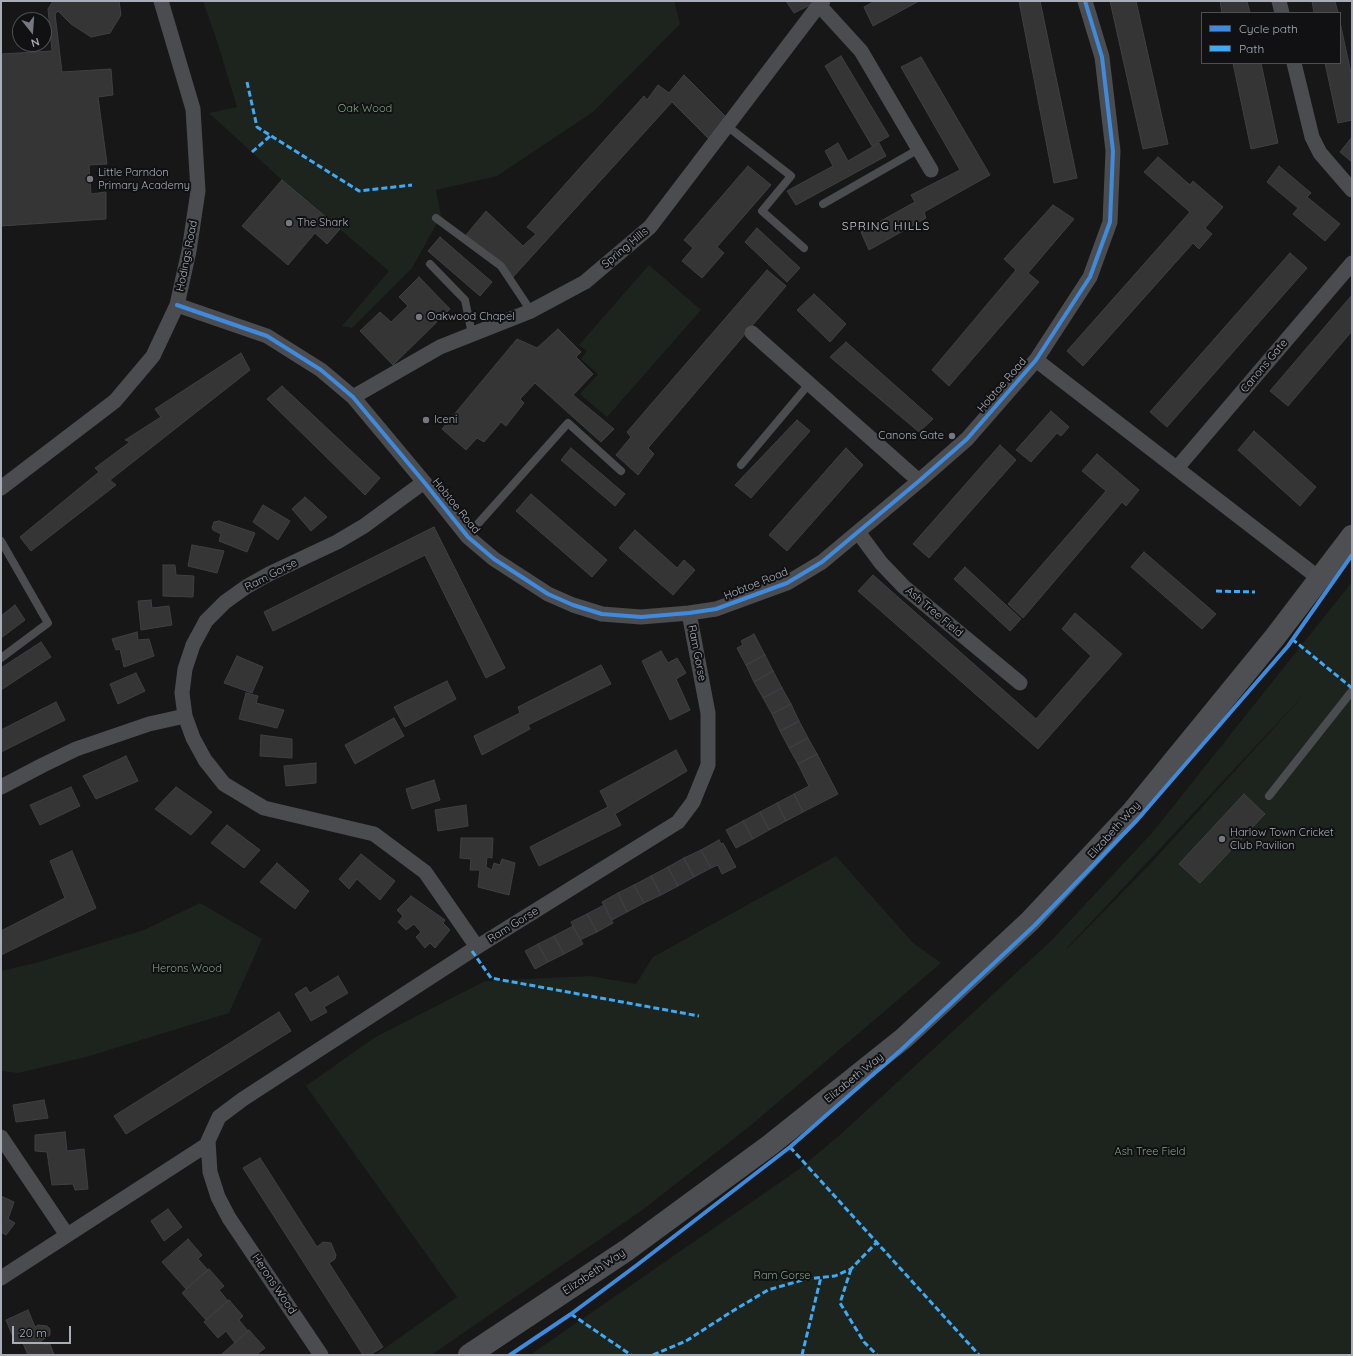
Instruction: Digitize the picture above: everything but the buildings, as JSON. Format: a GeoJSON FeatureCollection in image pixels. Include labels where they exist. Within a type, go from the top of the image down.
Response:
{"type":"FeatureCollection","features":[{"type":"Feature","properties":{"kind":"main road","name":"Elizabeth Way"},"geometry":{"type":"LineString","coordinates":[[469,1355],[634,1246],[770,1145],[904,1038],[1030,921],[1132,812],[1275,637],[1352,536]]}},
{"type":"Feature","properties":{"kind":"street","name":"Hodings Road"},"geometry":{"type":"LineString","coordinates":[[1,488],[114,401],[153,356],[177,305],[189,251],[198,184],[193,109],[161,1]]}},
{"type":"Feature","properties":{"kind":"street","name":"Hobtoe Road"},"geometry":{"type":"LineString","coordinates":[[177,305],[267,336],[321,370],[353,397],[467,536],[494,559],[548,594],[573,605],[602,614],[641,617],[716,609],[787,583],[822,562],[967,439],[1036,360],[1090,277],[1110,222],[1113,151],[1102,58],[1085,1]]}},
{"type":"Feature","properties":{"kind":"street"},"geometry":{"type":"LineString","coordinates":[[1279,1],[1282,12]]}},
{"type":"Feature","properties":{"kind":"street","name":"Spring Hills"},"geometry":{"type":"LineString","coordinates":[[353,397],[440,347],[531,310],[585,282],[650,227],[821,3],[861,51],[931,170]]}},
{"type":"Feature","properties":{"kind":"street"},"geometry":{"type":"LineString","coordinates":[[1294,64],[1312,137],[1320,153],[1352,190]]}},
{"type":"Feature","properties":{"kind":"street","name":"Canons Gate"},"geometry":{"type":"LineString","coordinates":[[1177,468],[1352,263]]}},
{"type":"Feature","properties":{"kind":"street"},"geometry":{"type":"LineString","coordinates":[[752,334],[919,481]]}},
{"type":"Feature","properties":{"kind":"street"},"geometry":{"type":"LineString","coordinates":[[1036,360],[1320,579]]}},
{"type":"Feature","properties":{"kind":"street","name":"Ram Gorse"},"geometry":{"type":"LineString","coordinates":[[424,482],[364,526],[306,558],[269,574],[246,587],[225,602],[206,621],[193,645],[185,669],[182,693],[186,716],[193,738],[205,760],[224,784],[264,808],[374,834],[425,872],[477,947],[678,822],[693,802],[708,765],[708,713],[689,613]]}},
{"type":"Feature","properties":{"kind":"street","name":"Ash Tree Field"},"geometry":{"type":"LineString","coordinates":[[858,532],[881,563],[904,587],[1020,683]]}},
{"type":"Feature","properties":{"kind":"street"},"geometry":{"type":"LineString","coordinates":[[1,787],[76,749],[149,724],[186,716]]}},
{"type":"Feature","properties":{"kind":"street","name":"Herons Wood"},"geometry":{"type":"LineString","coordinates":[[321,1355],[229,1218],[218,1197],[210,1172],[208,1141],[219,1117],[243,1099],[477,947]]}},
{"type":"Feature","properties":{"kind":"street"},"geometry":{"type":"LineString","coordinates":[[1,1137],[67,1235]]}},
{"type":"Feature","properties":{"kind":"street"},"geometry":{"type":"LineString","coordinates":[[1,1278],[208,1144]]}},
{"type":"Feature","properties":{"kind":"lane"},"geometry":{"type":"LineString","coordinates":[[727,126],[791,176],[762,211],[804,248]]}},
{"type":"Feature","properties":{"kind":"lane"},"geometry":{"type":"LineString","coordinates":[[823,204],[919,149]]}},
{"type":"Feature","properties":{"kind":"lane"},"geometry":{"type":"LineString","coordinates":[[436,218],[501,266],[531,310]]}},
{"type":"Feature","properties":{"kind":"lane"},"geometry":{"type":"LineString","coordinates":[[430,264],[465,300],[472,334]]}},
{"type":"Feature","properties":{"kind":"lane"},"geometry":{"type":"LineString","coordinates":[[741,465],[809,384]]}},
{"type":"Feature","properties":{"kind":"lane"},"geometry":{"type":"LineString","coordinates":[[467,536],[568,423],[621,470]]}},
{"type":"Feature","properties":{"kind":"lane"},"geometry":{"type":"LineString","coordinates":[[1,541],[48,623],[1,658]]}},
{"type":"Feature","properties":{"kind":"lane"},"geometry":{"type":"LineString","coordinates":[[1269,796],[1352,691]]}},
{"type":"Feature","properties":{"kind":"green space","name":"Oak Wood"},"geometry":{"type":"Polygon","coordinates":[[[203,1],[674,1],[680,24],[593,112],[497,176],[436,190],[441,216],[412,268],[352,328],[342,326],[389,271],[282,180],[209,113],[237,107],[203,1]]]}},
{"type":"Feature","properties":{"kind":"green space"},"geometry":{"type":"Polygon","coordinates":[[[649,265],[701,310],[607,417],[580,394],[598,374],[581,359],[587,351],[579,345],[649,265]]]}},
{"type":"Feature","properties":{"kind":"green space","name":"Ash Tree Field"},"geometry":{"type":"Polygon","coordinates":[[[1352,582],[1352,1355],[530,1355],[798,1170],[841,1134],[1052,940],[1152,833],[1352,582]],[[1311,687],[1067,949],[1154,860],[1311,687]]]}},
{"type":"Feature","properties":{"kind":"green space"},"geometry":{"type":"Polygon","coordinates":[[[836,856],[913,943],[941,963],[750,1126],[641,1211],[431,1355],[375,1355],[457,1297],[306,1086],[374,1038],[485,981],[590,976],[636,984],[653,957],[836,856]]]}},
{"type":"Feature","properties":{"kind":"green space","name":"Herons Wood"},"geometry":{"type":"Polygon","coordinates":[[[200,903],[262,939],[229,1013],[86,1057],[18,1073],[1,1071],[1,971],[39,962],[144,930],[200,903]]]}},
{"type":"Feature","properties":{"kind":"marked path"},"geometry":{"type":"LineString","coordinates":[[247,82],[257,127],[359,191],[412,185]]}},
{"type":"Feature","properties":{"kind":"marked path"},"geometry":{"type":"LineString","coordinates":[[252,152],[270,136]]}},
{"type":"Feature","properties":{"kind":"marked path"},"geometry":{"type":"LineString","coordinates":[[1216,591],[1255,592]]}},
{"type":"Feature","properties":{"kind":"marked path"},"geometry":{"type":"LineString","coordinates":[[1292,639],[1352,688]]}},
{"type":"Feature","properties":{"kind":"marked path"},"geometry":{"type":"LineString","coordinates":[[472,951],[491,978],[699,1016]]}},
{"type":"Feature","properties":{"kind":"marked path"},"geometry":{"type":"LineString","coordinates":[[790,1147],[979,1355]]}},
{"type":"Feature","properties":{"kind":"marked path"},"geometry":{"type":"LineString","coordinates":[[653,1355],[686,1341],[768,1290],[806,1279],[835,1276],[851,1269],[877,1242]]}},
{"type":"Feature","properties":{"kind":"marked path"},"geometry":{"type":"LineString","coordinates":[[851,1269],[840,1303],[864,1342],[877,1355]]}},
{"type":"Feature","properties":{"kind":"marked path"},"geometry":{"type":"LineString","coordinates":[[802,1355],[821,1277]]}},
{"type":"Feature","properties":{"kind":"marked path"},"geometry":{"type":"LineString","coordinates":[[571,1314],[631,1355]]}},
{"type":"Feature","properties":{"kind":"cycle path"},"geometry":{"type":"LineString","coordinates":[[177,305],[267,336],[321,370],[353,397],[468,537],[494,559],[548,594],[573,605],[602,614],[641,617],[716,609],[787,583],[822,562],[967,439],[1036,360],[1090,277],[1110,222],[1113,151],[1102,57],[1085,1]]}},
{"type":"Feature","properties":{"kind":"cycle path"},"geometry":{"type":"LineString","coordinates":[[510,1355],[571,1314],[637,1265],[790,1147],[901,1050],[1035,925],[1138,819],[1288,646],[1352,555]]}},
{"type":"Feature","properties":{"kind":"place","name":"Little Parndon Primary Academy"},"geometry":{"type":"Point","coordinates":[90,179]}},
{"type":"Feature","properties":{"kind":"place","name":"The Shark"},"geometry":{"type":"Point","coordinates":[289,223]}},
{"type":"Feature","properties":{"kind":"place","name":"Oakwood Chapel"},"geometry":{"type":"Point","coordinates":[419,317]}},
{"type":"Feature","properties":{"kind":"place","name":"Iceni"},"geometry":{"type":"Point","coordinates":[426,420]}},
{"type":"Feature","properties":{"kind":"place","name":"Canons Gate"},"geometry":{"type":"Point","coordinates":[952,436]}},
{"type":"Feature","properties":{"kind":"place","name":"Harlow Town Cricket Club Pavilion"},"geometry":{"type":"Point","coordinates":[1222,839]}},
{"type":"Feature","properties":{"kind":"district","name":"SPRING HILLS"},"geometry":{"type":"Point","coordinates":[886,226]}}]}
